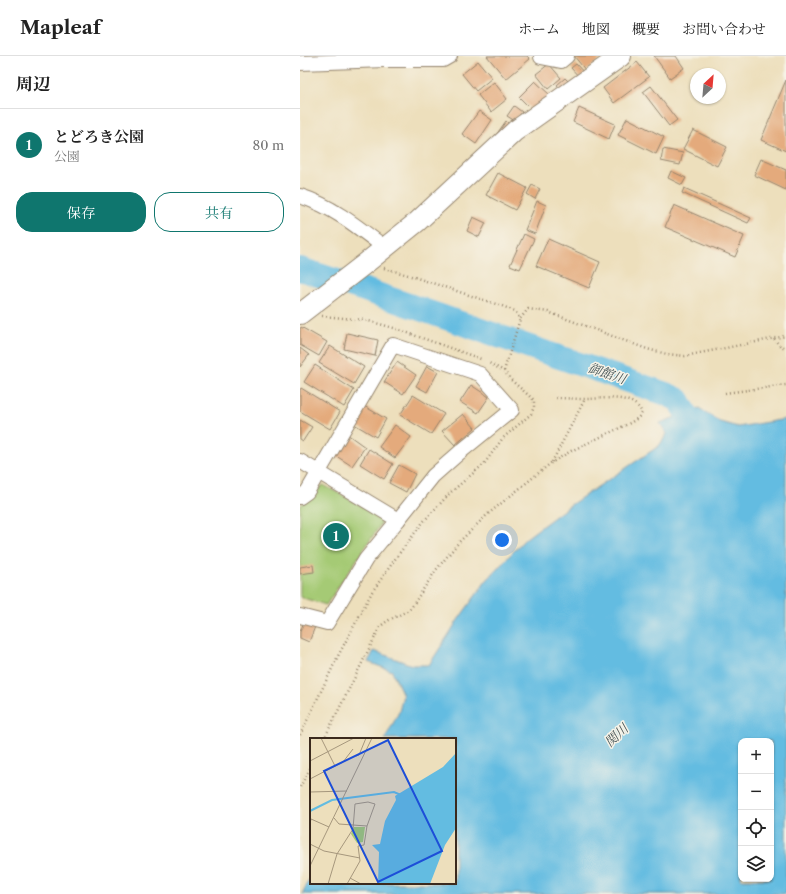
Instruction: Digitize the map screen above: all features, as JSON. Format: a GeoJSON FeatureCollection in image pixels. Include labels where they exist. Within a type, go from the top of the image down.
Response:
{"type":"FeatureCollection","features":[{"type":"Feature","properties":{"kind":"street"},"geometry":{"type":"LineString","coordinates":[[300,63],[385,58],[444,60],[450,56]]}},
{"type":"Feature","properties":{"kind":"street"},"geometry":{"type":"LineString","coordinates":[[541,57],[561,61],[567,56]]}},
{"type":"Feature","properties":{"kind":"street"},"geometry":{"type":"LineString","coordinates":[[308,312],[384,247],[417,222],[515,131],[621,56]]}},
{"type":"Feature","properties":{"kind":"street"},"geometry":{"type":"LineString","coordinates":[[300,196],[325,206],[343,217],[384,247]]}},
{"type":"Feature","properties":{"kind":"street"},"geometry":{"type":"LineString","coordinates":[[300,497],[307,492],[393,345],[480,374],[512,410],[433,476],[366,560],[327,623],[300,616]]}},
{"type":"Feature","properties":{"kind":"street"},"geometry":{"type":"LineString","coordinates":[[300,461],[398,520]]}},
{"type":"Feature","properties":{"kind":"path"},"geometry":{"type":"LineString","coordinates":[[361,267],[408,275],[515,311],[520,319]]}},
{"type":"Feature","properties":{"kind":"path"},"geometry":{"type":"LineString","coordinates":[[504,371],[520,319],[528,309],[537,309],[548,312],[647,349],[667,354],[685,356],[786,336]]}},
{"type":"Feature","properties":{"kind":"path"},"geometry":{"type":"LineString","coordinates":[[300,735],[339,654],[372,592],[398,555],[424,521],[452,492],[484,464],[504,438],[531,414],[534,407],[534,400],[510,380],[504,371],[477,357],[394,328],[365,320],[308,312]]}},
{"type":"Feature","properties":{"kind":"path"},"geometry":{"type":"LineString","coordinates":[[774,339],[781,347],[786,347]]}},
{"type":"Feature","properties":{"kind":"path"},"geometry":{"type":"LineString","coordinates":[[725,393],[786,385]]}},
{"type":"Feature","properties":{"kind":"path"},"geometry":{"type":"LineString","coordinates":[[324,738],[380,627],[392,617],[406,612],[410,608],[436,570],[459,542],[488,514],[551,463],[571,451],[630,423],[638,418],[642,413],[640,408],[634,404],[615,397],[585,399],[556,398]]}},
{"type":"Feature","properties":{"kind":"path"},"geometry":{"type":"LineString","coordinates":[[551,463],[585,399]]}},
{"type":"Feature","properties":{"kind":"path"},"geometry":{"type":"LineString","coordinates":[[300,787],[310,769]]}},
{"type":"Feature","properties":{"kind":"green space"},"geometry":{"type":"Polygon","coordinates":[[[323,485],[385,518],[326,605],[300,597],[300,506],[323,485]]]}},
{"type":"Feature","properties":{"kind":"water","name":"関川"},"geometry":{"type":"Polygon","coordinates":[[[699,408],[720,422],[738,427],[786,419],[786,894],[302,894],[310,878],[310,884],[456,884],[456,738],[386,738],[399,712],[403,695],[392,671],[368,662],[374,651],[412,665],[429,665],[458,620],[486,581],[525,539],[569,506],[659,446],[667,434],[660,423],[699,408]]]}},
{"type":"Feature","properties":{"kind":"building"},"geometry":{"type":"Polygon","coordinates":[[[487,56],[527,56],[530,59],[506,79],[487,56]]]}},
{"type":"Feature","properties":{"kind":"building"},"geometry":{"type":"Polygon","coordinates":[[[574,56],[604,56],[586,71],[574,56]]]}},
{"type":"Feature","properties":{"kind":"building"},"geometry":{"type":"Polygon","coordinates":[[[654,56],[676,56],[684,68],[670,78],[654,56]]]}},
{"type":"Feature","properties":{"kind":"building"},"geometry":{"type":"Polygon","coordinates":[[[478,61],[492,78],[476,91],[462,74],[478,61]]]}},
{"type":"Feature","properties":{"kind":"building"},"geometry":{"type":"Polygon","coordinates":[[[637,62],[649,77],[614,103],[603,88],[637,62]]]}},
{"type":"Feature","properties":{"kind":"building"},"geometry":{"type":"Polygon","coordinates":[[[549,64],[561,78],[548,89],[536,74],[549,64]]]}},
{"type":"Feature","properties":{"kind":"building"},"geometry":{"type":"Polygon","coordinates":[[[576,64],[585,74],[580,78],[571,68],[576,64]]]}},
{"type":"Feature","properties":{"kind":"building"},"geometry":{"type":"Polygon","coordinates":[[[565,78],[570,83],[562,91],[557,85],[565,78]]]}},
{"type":"Feature","properties":{"kind":"building"},"geometry":{"type":"Polygon","coordinates":[[[786,80],[786,151],[761,140],[786,80]]]}},
{"type":"Feature","properties":{"kind":"building"},"geometry":{"type":"Polygon","coordinates":[[[535,81],[551,96],[535,113],[519,97],[535,81]]]}},
{"type":"Feature","properties":{"kind":"building"},"geometry":{"type":"Polygon","coordinates":[[[494,82],[507,99],[491,112],[478,95],[494,82]]]}},
{"type":"Feature","properties":{"kind":"building"},"geometry":{"type":"Polygon","coordinates":[[[651,86],[677,120],[669,126],[643,92],[651,86]]]}},
{"type":"Feature","properties":{"kind":"building"},"geometry":{"type":"Polygon","coordinates":[[[514,106],[522,112],[515,121],[507,116],[514,106]]]}},
{"type":"Feature","properties":{"kind":"building"},"geometry":{"type":"Polygon","coordinates":[[[579,108],[615,124],[609,139],[573,122],[579,108]]]}},
{"type":"Feature","properties":{"kind":"building"},"geometry":{"type":"Polygon","coordinates":[[[479,111],[492,120],[476,144],[462,134],[479,111]]]}},
{"type":"Feature","properties":{"kind":"building"},"geometry":{"type":"Polygon","coordinates":[[[627,118],[664,137],[656,154],[618,135],[627,118]]]}},
{"type":"Feature","properties":{"kind":"building"},"geometry":{"type":"Polygon","coordinates":[[[506,121],[509,124],[499,137],[496,135],[506,121]]]}},
{"type":"Feature","properties":{"kind":"building"},"geometry":{"type":"Polygon","coordinates":[[[693,130],[727,147],[717,166],[683,149],[693,130]]]}},
{"type":"Feature","properties":{"kind":"building"},"geometry":{"type":"Polygon","coordinates":[[[663,149],[683,153],[680,165],[661,161],[663,149]]]}},
{"type":"Feature","properties":{"kind":"building"},"geometry":{"type":"Polygon","coordinates":[[[761,159],[786,170],[786,190],[754,175],[761,159]]]}},
{"type":"Feature","properties":{"kind":"building"},"geometry":{"type":"Polygon","coordinates":[[[671,171],[686,178],[682,185],[668,178],[671,171]]]}},
{"type":"Feature","properties":{"kind":"building"},"geometry":{"type":"Polygon","coordinates":[[[498,173],[527,188],[515,210],[486,195],[498,173]]]}},
{"type":"Feature","properties":{"kind":"building"},"geometry":{"type":"Polygon","coordinates":[[[532,185],[540,189],[535,199],[527,194],[532,185]]]}},
{"type":"Feature","properties":{"kind":"building"},"geometry":{"type":"Polygon","coordinates":[[[684,188],[751,218],[748,223],[682,193],[684,188]]]}},
{"type":"Feature","properties":{"kind":"building"},"geometry":{"type":"Polygon","coordinates":[[[537,201],[546,205],[535,234],[525,230],[537,201]]]}},
{"type":"Feature","properties":{"kind":"building"},"geometry":{"type":"Polygon","coordinates":[[[674,205],[744,236],[735,257],[665,227],[674,205]]]}},
{"type":"Feature","properties":{"kind":"building"},"geometry":{"type":"Polygon","coordinates":[[[473,217],[486,223],[479,237],[467,231],[473,217]]]}},
{"type":"Feature","properties":{"kind":"building"},"geometry":{"type":"Polygon","coordinates":[[[524,234],[534,239],[520,269],[510,265],[524,234]]]}},
{"type":"Feature","properties":{"kind":"building"},"geometry":{"type":"Polygon","coordinates":[[[548,239],[600,262],[589,288],[536,266],[548,239]]]}},
{"type":"Feature","properties":{"kind":"building"},"geometry":{"type":"Polygon","coordinates":[[[301,327],[327,342],[319,356],[300,345],[301,327]]]}},
{"type":"Feature","properties":{"kind":"building"},"geometry":{"type":"Polygon","coordinates":[[[347,333],[378,340],[375,356],[344,349],[347,333]]]}},
{"type":"Feature","properties":{"kind":"building"},"geometry":{"type":"Polygon","coordinates":[[[330,346],[364,367],[354,384],[319,363],[330,346]]]}},
{"type":"Feature","properties":{"kind":"building"},"geometry":{"type":"Polygon","coordinates":[[[300,348],[309,355],[300,367],[300,348]]]}},
{"type":"Feature","properties":{"kind":"building"},"geometry":{"type":"Polygon","coordinates":[[[397,362],[416,375],[403,394],[384,382],[397,362]]]}},
{"type":"Feature","properties":{"kind":"building"},"geometry":{"type":"Polygon","coordinates":[[[315,365],[354,390],[344,407],[304,382],[315,365]]]}},
{"type":"Feature","properties":{"kind":"building"},"geometry":{"type":"Polygon","coordinates":[[[427,366],[438,372],[427,392],[416,386],[427,366]]]}},
{"type":"Feature","properties":{"kind":"building"},"geometry":{"type":"Polygon","coordinates":[[[471,385],[489,397],[478,413],[460,402],[471,385]]]}},
{"type":"Feature","properties":{"kind":"building"},"geometry":{"type":"Polygon","coordinates":[[[301,388],[340,412],[330,429],[300,411],[301,388]]]}},
{"type":"Feature","properties":{"kind":"building"},"geometry":{"type":"Polygon","coordinates":[[[413,395],[444,414],[431,434],[400,415],[413,395]]]}},
{"type":"Feature","properties":{"kind":"building"},"geometry":{"type":"Polygon","coordinates":[[[364,406],[386,419],[376,437],[354,424],[364,406]]]}},
{"type":"Feature","properties":{"kind":"building"},"geometry":{"type":"Polygon","coordinates":[[[463,414],[475,428],[455,445],[442,431],[463,414]]]}},
{"type":"Feature","properties":{"kind":"building"},"geometry":{"type":"Polygon","coordinates":[[[300,420],[312,427],[303,441],[300,439],[300,420]]]}},
{"type":"Feature","properties":{"kind":"building"},"geometry":{"type":"Polygon","coordinates":[[[395,425],[411,437],[395,458],[379,447],[395,425]]]}},
{"type":"Feature","properties":{"kind":"building"},"geometry":{"type":"Polygon","coordinates":[[[347,434],[365,447],[352,466],[333,454],[347,434]]]}},
{"type":"Feature","properties":{"kind":"building"},"geometry":{"type":"Polygon","coordinates":[[[369,449],[393,464],[384,479],[360,464],[369,449]]]}},
{"type":"Feature","properties":{"kind":"building"},"geometry":{"type":"Polygon","coordinates":[[[399,465],[415,474],[406,492],[389,483],[399,465]]]}},
{"type":"Feature","properties":{"kind":"building"},"geometry":{"type":"Polygon","coordinates":[[[313,565],[314,572],[300,574],[300,567],[313,565]]]}},
{"type":"Feature","properties":{"kind":"building"},"geometry":{"type":"Polygon","coordinates":[[[305,619],[316,624],[309,642],[300,638],[300,632],[305,619]]]}},
{"type":"Feature","properties":{"kind":"waterway","name":"御館川"},"geometry":{"type":"LineString","coordinates":[[300,269],[666,394],[679,400],[701,442]]}},
{"type":"Feature","properties":{"kind":"place","name":"とどろき公園"},"geometry":{"type":"Point","coordinates":[336,536]}}]}
